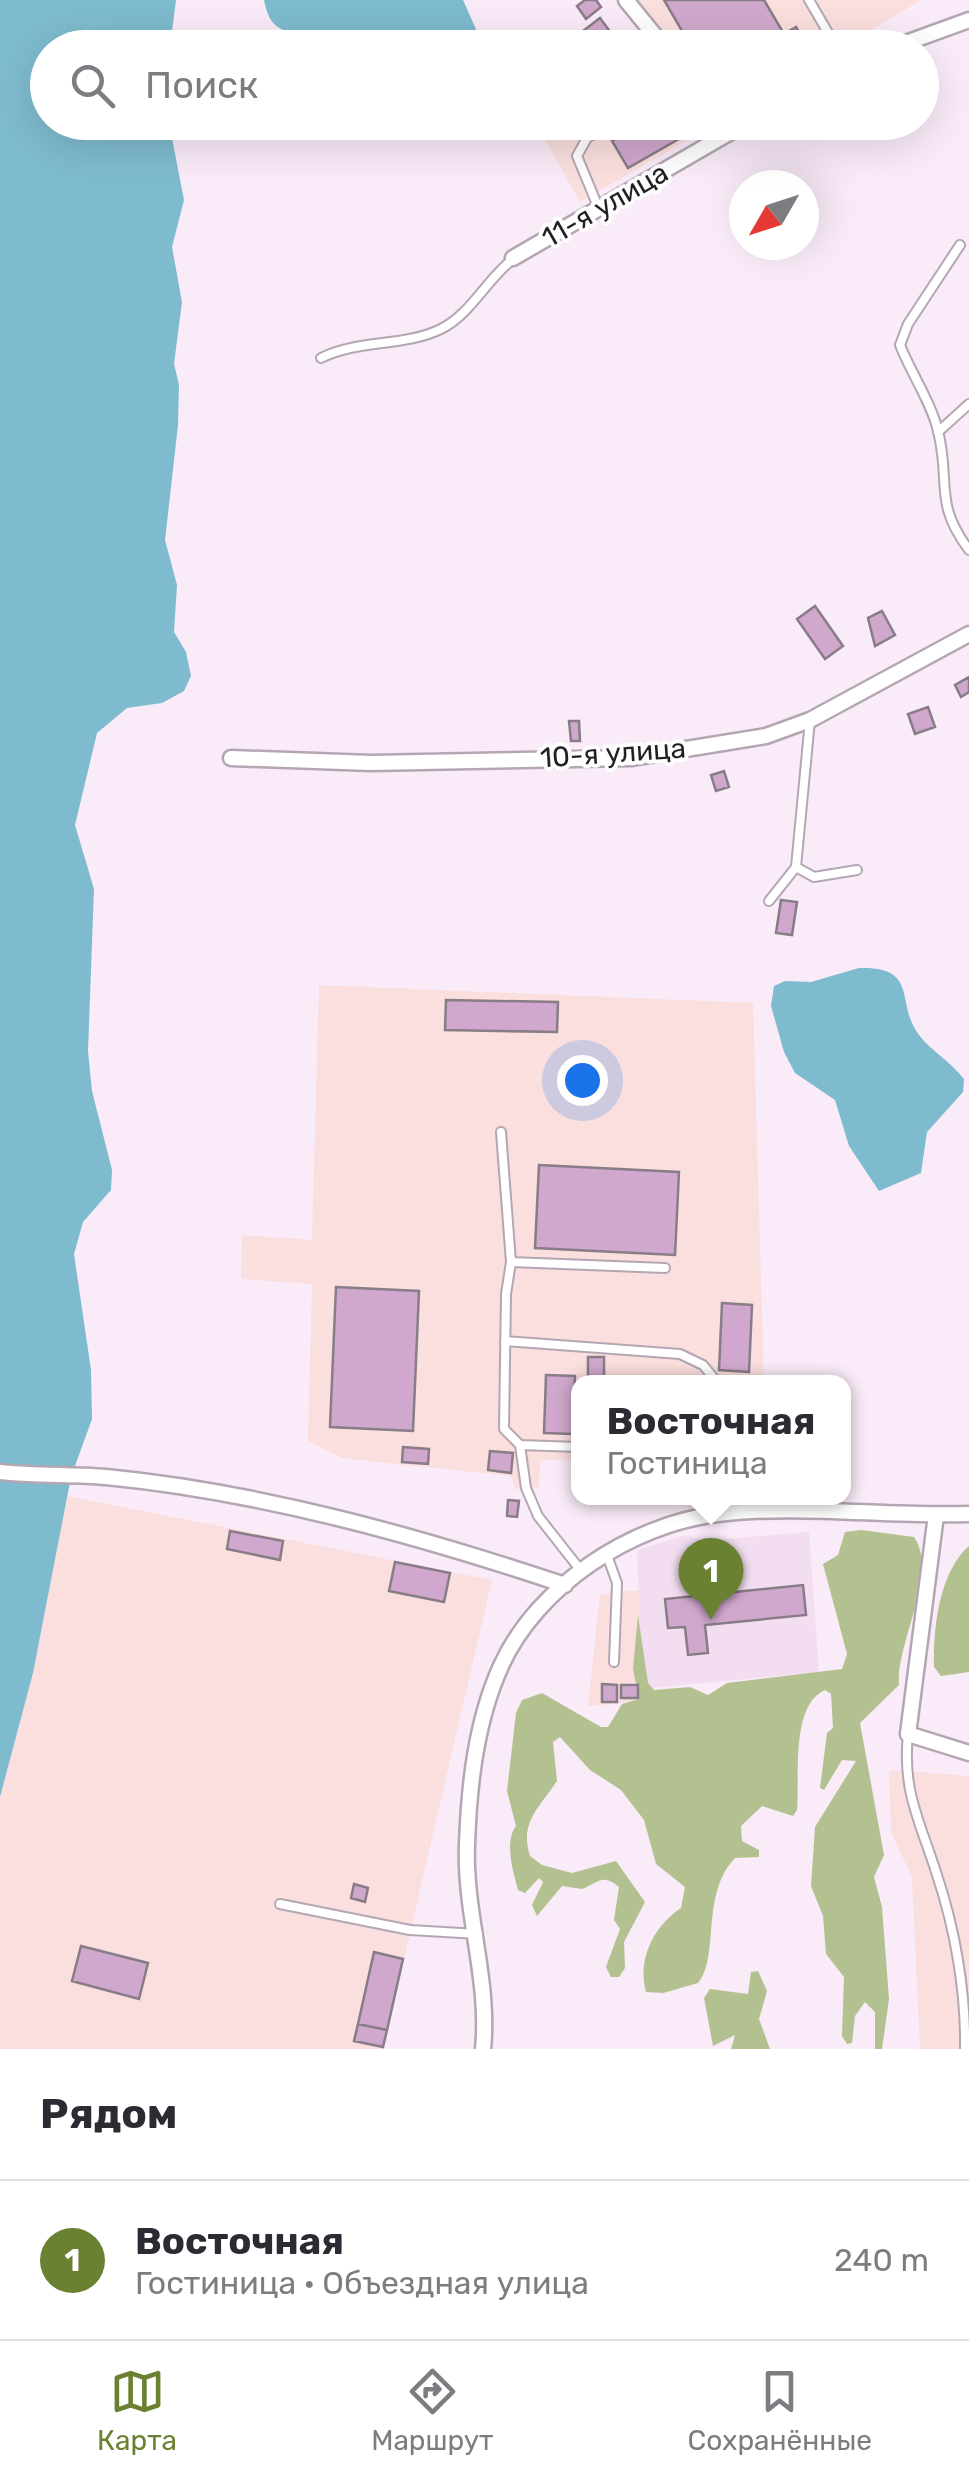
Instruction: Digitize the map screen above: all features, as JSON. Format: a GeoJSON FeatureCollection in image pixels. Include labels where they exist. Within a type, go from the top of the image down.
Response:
{"type":"FeatureCollection","features":[{"type":"Feature","properties":{"kind":"street"},"geometry":{"type":"LineString","coordinates":[[626,0],[651,30]]}},
{"type":"Feature","properties":{"kind":"street"},"geometry":{"type":"LineString","coordinates":[[939,31],[969,20]]}},
{"type":"Feature","properties":{"kind":"street","name":"11-я улица"},"geometry":{"type":"LineString","coordinates":[[514,258],[718,140]]}},
{"type":"Feature","properties":{"kind":"street","name":"10-я улица"},"geometry":{"type":"LineString","coordinates":[[231,758],[372,764],[631,758],[766,736],[810,720],[969,634]]}},
{"type":"Feature","properties":{"kind":"street"},"geometry":{"type":"LineString","coordinates":[[0,1472],[103,1477],[238,1498],[402,1536],[565,1585]]}},
{"type":"Feature","properties":{"kind":"street"},"geometry":{"type":"LineString","coordinates":[[483,2049],[485,1995],[467,1851],[475,1755],[488,1701],[516,1638],[565,1585],[607,1555],[667,1527],[732,1505],[969,1514]]}},
{"type":"Feature","properties":{"kind":"street"},"geometry":{"type":"LineString","coordinates":[[936,1515],[908,1734],[969,1753]]}},
{"type":"Feature","properties":{"kind":"lane"},"geometry":{"type":"LineString","coordinates":[[809,0],[827,30]]}},
{"type":"Feature","properties":{"kind":"lane"},"geometry":{"type":"LineString","coordinates":[[587,140],[577,156],[599,208]]}},
{"type":"Feature","properties":{"kind":"lane"},"geometry":{"type":"LineString","coordinates":[[960,245],[908,324],[900,345],[938,432],[944,505],[969,550]]}},
{"type":"Feature","properties":{"kind":"lane"},"geometry":{"type":"LineString","coordinates":[[321,358],[346,346],[440,330],[462,314],[514,258]]}},
{"type":"Feature","properties":{"kind":"lane"},"geometry":{"type":"LineString","coordinates":[[938,432],[969,404]]}},
{"type":"Feature","properties":{"kind":"lane"},"geometry":{"type":"LineString","coordinates":[[768,901],[796,866],[810,720]]}},
{"type":"Feature","properties":{"kind":"lane"},"geometry":{"type":"LineString","coordinates":[[796,866],[814,877],[857,870]]}},
{"type":"Feature","properties":{"kind":"lane"},"geometry":{"type":"LineString","coordinates":[[500,1132],[511,1262],[504,1342],[504,1429],[520,1445],[526,1488],[538,1516],[582,1572]]}},
{"type":"Feature","properties":{"kind":"lane"},"geometry":{"type":"LineString","coordinates":[[511,1262],[666,1268]]}},
{"type":"Feature","properties":{"kind":"lane"},"geometry":{"type":"LineString","coordinates":[[504,1342],[680,1354],[703,1365],[711,1375]]}},
{"type":"Feature","properties":{"kind":"lane"},"geometry":{"type":"LineString","coordinates":[[520,1445],[571,1447]]}},
{"type":"Feature","properties":{"kind":"lane"},"geometry":{"type":"LineString","coordinates":[[607,1555],[616,1582],[614,1662]]}},
{"type":"Feature","properties":{"kind":"lane"},"geometry":{"type":"LineString","coordinates":[[908,1734],[906,1782],[948,1916],[959,1972],[965,2049]]}},
{"type":"Feature","properties":{"kind":"lane"},"geometry":{"type":"LineString","coordinates":[[280,1904],[410,1930],[478,1934]]}},
{"type":"Feature","properties":{"kind":"shaded area"},"geometry":{"type":"Polygon","coordinates":[[[627,0],[921,0],[871,30],[638,30],[631,20],[627,0]]]}},
{"type":"Feature","properties":{"kind":"shaded area"},"geometry":{"type":"Polygon","coordinates":[[[545,140],[688,140],[580,202],[545,140]]]}},
{"type":"Feature","properties":{"kind":"shaded area"},"geometry":{"type":"Polygon","coordinates":[[[319,985],[753,1003],[764,1375],[571,1375],[571,1461],[540,1460],[539,1487],[515,1489],[511,1476],[342,1458],[308,1441],[312,1284],[241,1279],[242,1235],[312,1240],[319,985]]]}},
{"type":"Feature","properties":{"kind":"shaded area"},"geometry":{"type":"Polygon","coordinates":[[[67,1496],[492,1580],[383,2049],[0,2049],[0,1797],[33,1673],[67,1496]]]}},
{"type":"Feature","properties":{"kind":"shaded area"},"geometry":{"type":"Polygon","coordinates":[[[809,1532],[819,1672],[642,1689],[637,1550],[686,1535],[704,1541],[809,1532]]]}},
{"type":"Feature","properties":{"kind":"shaded area"},"geometry":{"type":"Polygon","coordinates":[[[638,1590],[643,1701],[588,1706],[600,1595],[638,1590]]]}},
{"type":"Feature","properties":{"kind":"shaded area"},"geometry":{"type":"Polygon","coordinates":[[[889,1770],[969,1776],[969,2049],[920,2049],[912,1877],[891,1832],[889,1770]]]}},
{"type":"Feature","properties":{"kind":"green space"},"geometry":{"type":"Polygon","coordinates":[[[861,1530],[914,1537],[922,1570],[899,1685],[860,1723],[884,1855],[874,1877],[882,1907],[889,1999],[882,2049],[875,2049],[875,2012],[865,2002],[855,2016],[852,2043],[847,2044],[842,2036],[844,1977],[826,1954],[823,1916],[811,1886],[815,1827],[856,1761],[842,1760],[824,1790],[820,1788],[827,1733],[833,1728],[831,1694],[825,1690],[806,1711],[799,1744],[797,1810],[793,1816],[762,1806],[741,1826],[742,1841],[759,1850],[759,1857],[735,1858],[724,1873],[714,1907],[708,1958],[698,1983],[663,1993],[646,1992],[644,1967],[650,1944],[663,1924],[681,1908],[685,1887],[656,1864],[644,1820],[621,1790],[590,1770],[560,1737],[553,1742],[557,1781],[533,1815],[527,1834],[530,1856],[542,1865],[572,1873],[616,1861],[645,1902],[624,1942],[625,1968],[619,1977],[611,1977],[606,1967],[620,1929],[614,1920],[619,1887],[605,1880],[582,1889],[562,1886],[537,1916],[532,1905],[543,1882],[539,1878],[525,1893],[518,1890],[510,1848],[516,1826],[507,1791],[516,1713],[522,1700],[542,1693],[601,1727],[608,1727],[622,1704],[639,1699],[633,1669],[638,1615],[648,1683],[654,1690],[690,1687],[708,1695],[727,1683],[842,1669],[847,1654],[823,1564],[838,1555],[845,1532],[861,1530]]]}},
{"type":"Feature","properties":{"kind":"green space"},"geometry":{"type":"Polygon","coordinates":[[[969,1546],[969,1672],[941,1676],[934,1667],[940,1602],[951,1571],[969,1546]]]}},
{"type":"Feature","properties":{"kind":"green space"},"geometry":{"type":"Polygon","coordinates":[[[758,1971],[767,1991],[759,2019],[770,2049],[731,2049],[735,2035],[713,2046],[704,1998],[710,1989],[748,1994],[751,1972],[758,1971]]]}},
{"type":"Feature","properties":{"kind":"water"},"geometry":{"type":"Polygon","coordinates":[[[0,0],[176,0],[172,30],[30,30],[30,140],[172,140],[184,200],[172,247],[182,302],[174,364],[179,385],[178,425],[165,540],[177,585],[174,632],[186,652],[191,676],[184,691],[162,703],[127,708],[97,733],[75,825],[94,889],[88,1051],[92,1091],[112,1170],[111,1190],[83,1222],[74,1254],[91,1370],[92,1419],[71,1477],[33,1673],[0,1797],[0,0]]]}},
{"type":"Feature","properties":{"kind":"water"},"geometry":{"type":"Polygon","coordinates":[[[264,0],[463,0],[476,30],[284,30],[274,23],[264,0]]]}},
{"type":"Feature","properties":{"kind":"water"},"geometry":{"type":"Polygon","coordinates":[[[859,968],[891,973],[898,980],[919,1035],[964,1079],[963,1092],[927,1132],[921,1173],[879,1191],[849,1146],[835,1100],[795,1073],[784,1052],[771,1006],[774,986],[785,981],[811,982],[859,968]]]}},
{"type":"Feature","properties":{"kind":"building"},"geometry":{"type":"Polygon","coordinates":[[[585,0],[596,0],[601,7],[586,19],[577,6],[585,0]]]}},
{"type":"Feature","properties":{"kind":"building"},"geometry":{"type":"Polygon","coordinates":[[[664,0],[764,0],[782,30],[682,30],[664,0]]]}},
{"type":"Feature","properties":{"kind":"building"},"geometry":{"type":"Polygon","coordinates":[[[600,18],[609,30],[584,30],[600,18]]]}},
{"type":"Feature","properties":{"kind":"building"},"geometry":{"type":"Polygon","coordinates":[[[614,140],[677,140],[628,168],[614,140]]]}},
{"type":"Feature","properties":{"kind":"building"},"geometry":{"type":"Polygon","coordinates":[[[815,606],[843,646],[825,659],[797,619],[815,606]]]}},
{"type":"Feature","properties":{"kind":"building"},"geometry":{"type":"Polygon","coordinates":[[[882,611],[895,635],[875,646],[868,618],[882,611]]]}},
{"type":"Feature","properties":{"kind":"building"},"geometry":{"type":"Polygon","coordinates":[[[969,677],[969,692],[961,697],[955,685],[969,677]]]}},
{"type":"Feature","properties":{"kind":"building"},"geometry":{"type":"Polygon","coordinates":[[[928,707],[935,727],[915,734],[908,714],[928,707]]]}},
{"type":"Feature","properties":{"kind":"building"},"geometry":{"type":"Polygon","coordinates":[[[569,721],[579,721],[580,741],[571,741],[569,721]]]}},
{"type":"Feature","properties":{"kind":"building"},"geometry":{"type":"Polygon","coordinates":[[[724,771],[729,787],[716,791],[711,775],[724,771]]]}},
{"type":"Feature","properties":{"kind":"building"},"geometry":{"type":"Polygon","coordinates":[[[781,900],[797,902],[792,935],[776,933],[781,900]]]}},
{"type":"Feature","properties":{"kind":"building"},"geometry":{"type":"Polygon","coordinates":[[[446,1000],[558,1002],[557,1032],[445,1030],[446,1000]]]}},
{"type":"Feature","properties":{"kind":"building"},"geometry":{"type":"Polygon","coordinates":[[[539,1165],[679,1172],[675,1255],[535,1248],[539,1165]]]}},
{"type":"Feature","properties":{"kind":"building"},"geometry":{"type":"Polygon","coordinates":[[[336,1287],[419,1291],[413,1431],[330,1427],[336,1287]]]}},
{"type":"Feature","properties":{"kind":"building"},"geometry":{"type":"Polygon","coordinates":[[[722,1303],[752,1305],[749,1372],[719,1370],[722,1303]]]}},
{"type":"Feature","properties":{"kind":"building"},"geometry":{"type":"Polygon","coordinates":[[[588,1357],[604,1357],[604,1375],[588,1375],[588,1357]]]}},
{"type":"Feature","properties":{"kind":"building"},"geometry":{"type":"Polygon","coordinates":[[[546,1375],[571,1376],[571,1434],[544,1433],[546,1375]]]}},
{"type":"Feature","properties":{"kind":"building"},"geometry":{"type":"Polygon","coordinates":[[[403,1447],[429,1449],[428,1464],[402,1462],[403,1447]]]}},
{"type":"Feature","properties":{"kind":"building"},"geometry":{"type":"Polygon","coordinates":[[[490,1451],[513,1453],[511,1473],[488,1470],[490,1451]]]}},
{"type":"Feature","properties":{"kind":"building"},"geometry":{"type":"Polygon","coordinates":[[[508,1500],[519,1501],[517,1517],[507,1516],[508,1500]]]}},
{"type":"Feature","properties":{"kind":"building"},"geometry":{"type":"Polygon","coordinates":[[[230,1531],[283,1541],[280,1560],[227,1549],[230,1531]]]}},
{"type":"Feature","properties":{"kind":"building"},"geometry":{"type":"Polygon","coordinates":[[[395,1562],[450,1573],[444,1602],[389,1591],[395,1562]]]}},
{"type":"Feature","properties":{"kind":"building"},"geometry":{"type":"Polygon","coordinates":[[[803,1585],[806,1615],[705,1625],[708,1653],[688,1655],[685,1627],[668,1628],[665,1599],[803,1585]]]}},
{"type":"Feature","properties":{"kind":"building"},"geometry":{"type":"Polygon","coordinates":[[[602,1684],[617,1685],[617,1702],[602,1702],[602,1684]]]}},
{"type":"Feature","properties":{"kind":"building"},"geometry":{"type":"Polygon","coordinates":[[[621,1685],[638,1685],[638,1698],[621,1698],[621,1685]]]}},
{"type":"Feature","properties":{"kind":"building"},"geometry":{"type":"Polygon","coordinates":[[[354,1884],[368,1888],[365,1902],[351,1898],[354,1884]]]}},
{"type":"Feature","properties":{"kind":"building"},"geometry":{"type":"Polygon","coordinates":[[[81,1946],[148,1963],[139,1999],[72,1981],[81,1946]]]}},
{"type":"Feature","properties":{"kind":"building"},"geometry":{"type":"Polygon","coordinates":[[[374,1952],[403,1959],[387,2030],[358,2024],[374,1952]]]}},
{"type":"Feature","properties":{"kind":"building"},"geometry":{"type":"Polygon","coordinates":[[[358,2024],[387,2030],[383,2047],[354,2041],[358,2024]]]}},
{"type":"Feature","properties":{"kind":"place","name":"Восточная"},"geometry":{"type":"Point","coordinates":[711,1620]}}]}
